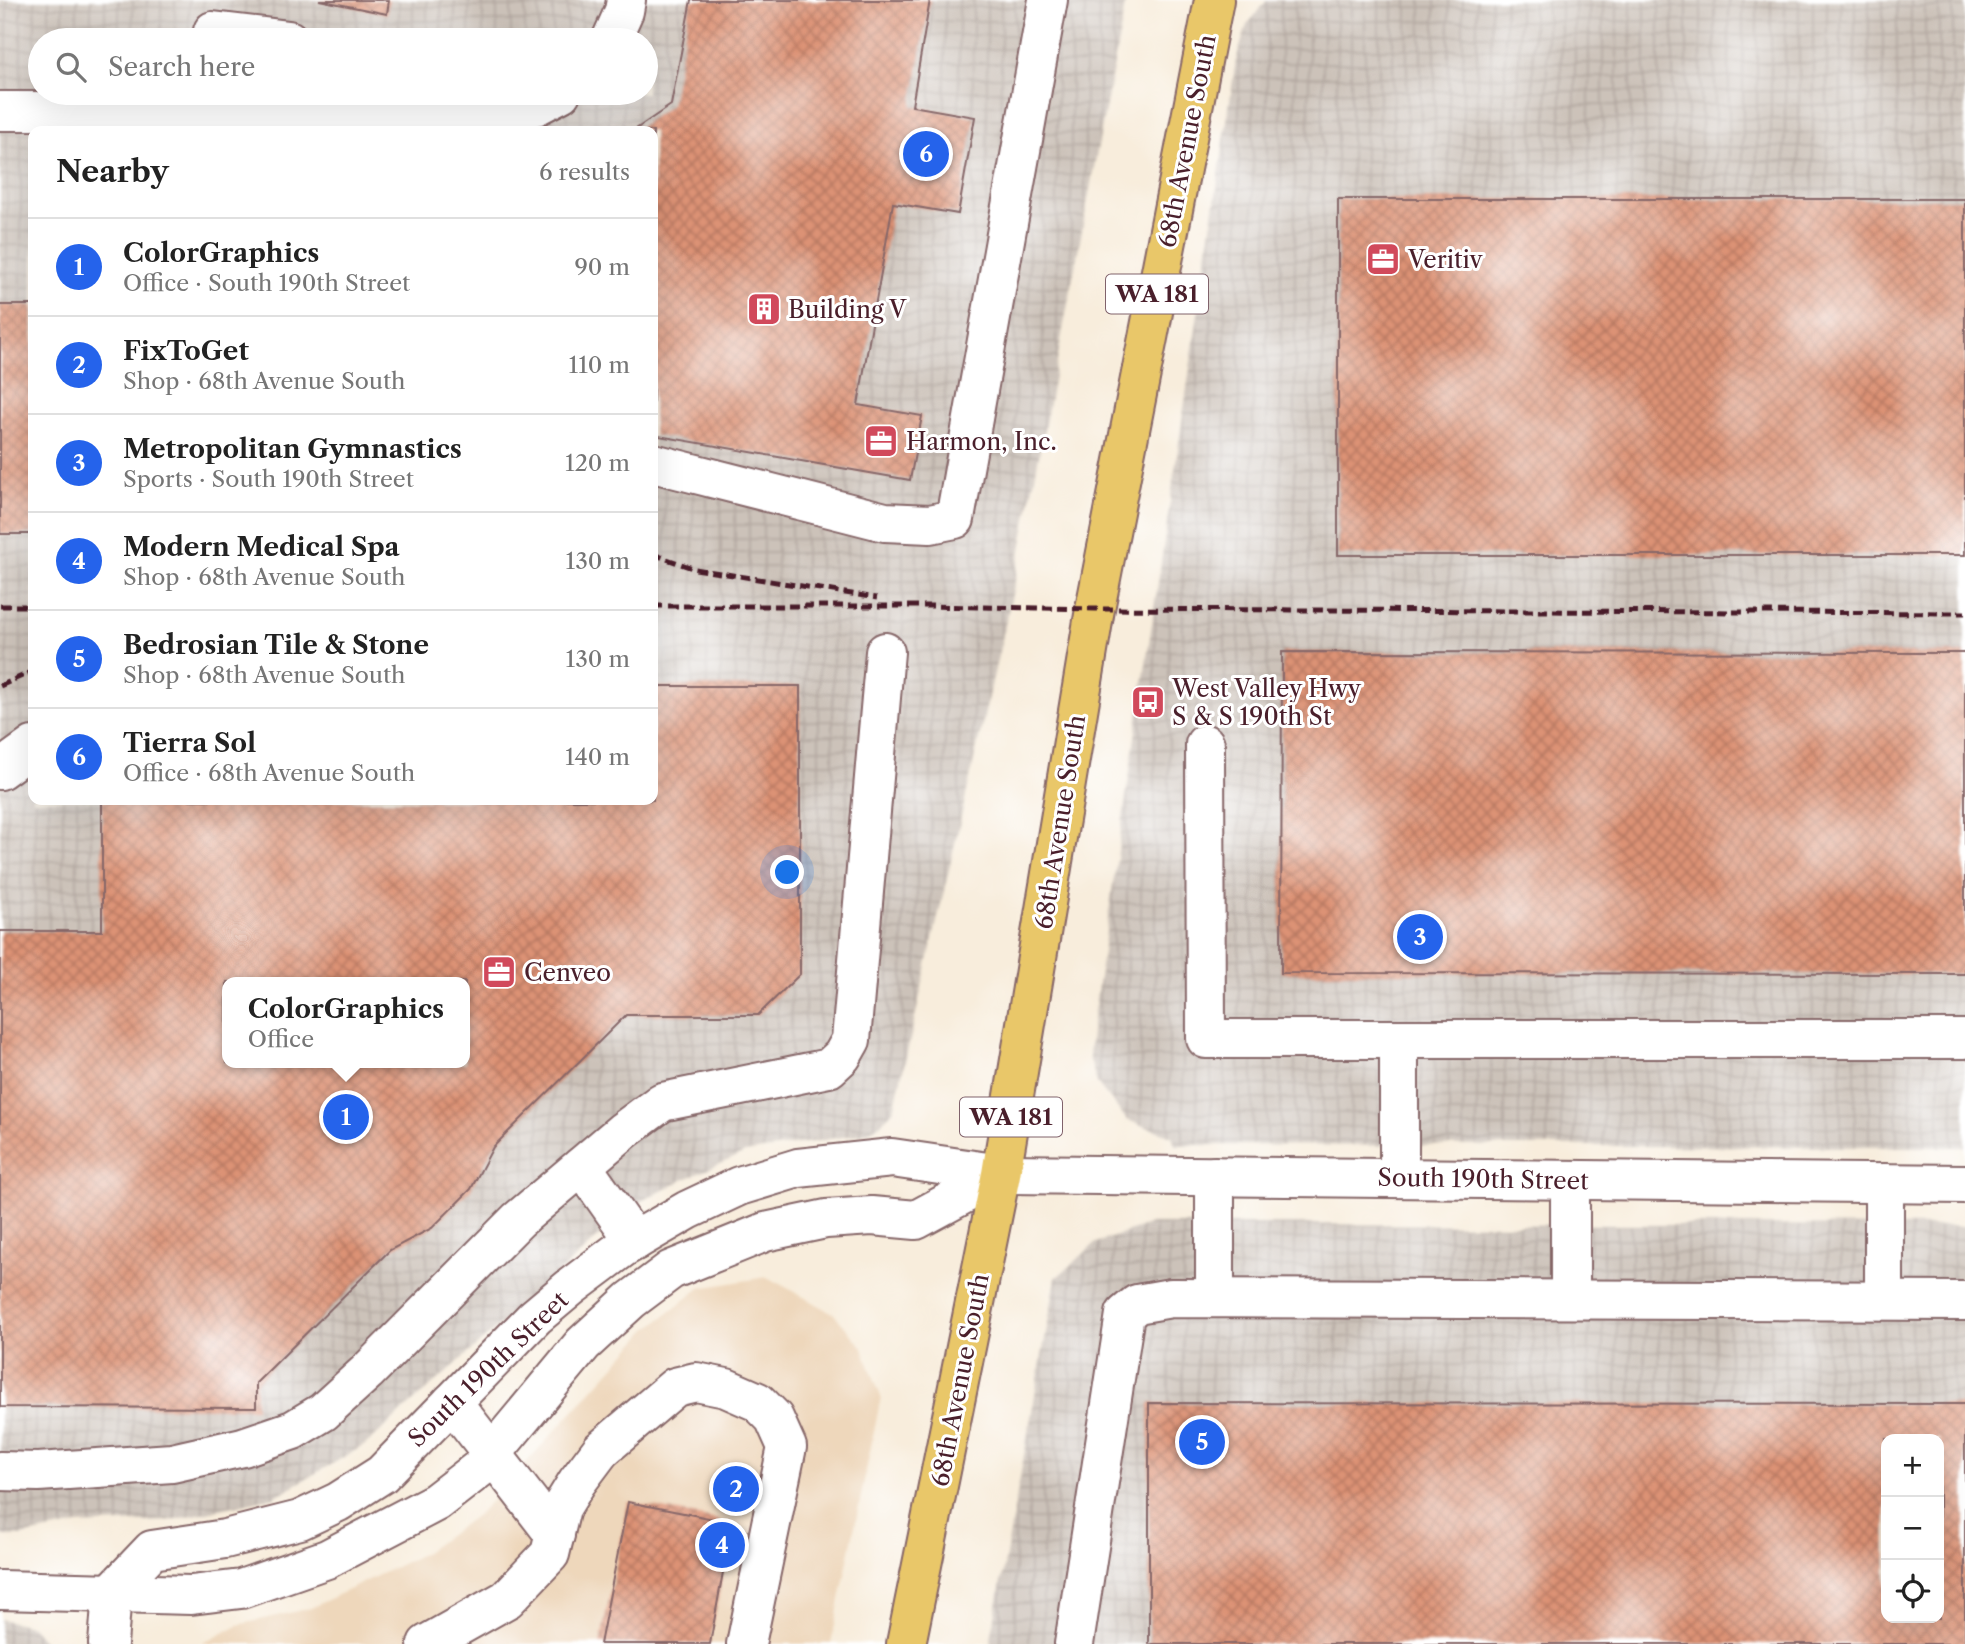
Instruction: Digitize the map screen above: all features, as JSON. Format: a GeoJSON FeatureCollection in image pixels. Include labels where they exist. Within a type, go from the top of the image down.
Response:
{"type":"FeatureCollection","features":[{"type":"Feature","properties":{"kind":"main road","name":"68th Avenue South"},"geometry":{"type":"LineString","coordinates":[[906,1644],[1001,1174],[1095,609],[1214,0]]}},
{"type":"Feature","properties":{"kind":"street"},"geometry":{"type":"LineString","coordinates":[[616,28],[626,0]]}},
{"type":"Feature","properties":{"kind":"street"},"geometry":{"type":"LineString","coordinates":[[658,464],[885,522],[930,524],[955,519],[1048,0]]}},
{"type":"Feature","properties":{"kind":"street"},"geometry":{"type":"LineString","coordinates":[[0,111],[144,105]]}},
{"type":"Feature","properties":{"kind":"street"},"geometry":{"type":"LineString","coordinates":[[250,105],[331,112],[492,112],[538,105]]}},
{"type":"Feature","properties":{"kind":"street"},"geometry":{"type":"LineString","coordinates":[[0,1471],[38,1472],[172,1463],[243,1447],[293,1430],[323,1412],[367,1372],[517,1220],[622,1131],[662,1102],[829,1068],[842,1056],[851,1040],[885,652]]}},
{"type":"Feature","properties":{"kind":"street"},"geometry":{"type":"LineString","coordinates":[[1205,744],[1206,1039],[1965,1039]]}},
{"type":"Feature","properties":{"kind":"street"},"geometry":{"type":"LineString","coordinates":[[0,770],[28,750]]}},
{"type":"Feature","properties":{"kind":"street"},"geometry":{"type":"LineString","coordinates":[[1399,1039],[1399,1178]]}},
{"type":"Feature","properties":{"kind":"street","name":"South 190th Street"},"geometry":{"type":"LineString","coordinates":[[112,1592],[152,1550],[225,1539],[300,1520],[338,1502],[382,1474],[535,1317],[572,1286],[635,1241],[688,1210],[739,1186],[798,1168],[892,1158],[1001,1174],[1965,1184]]}},
{"type":"Feature","properties":{"kind":"street"},"geometry":{"type":"LineString","coordinates":[[582,1166],[635,1241]]}},
{"type":"Feature","properties":{"kind":"street","name":"South 190th Street"},"geometry":{"type":"LineString","coordinates":[[0,1590],[191,1595],[241,1589],[327,1559],[436,1502],[480,1468],[583,1344],[631,1300],[671,1270],[765,1232],[826,1219],[872,1216],[916,1220],[1001,1174]]}},
{"type":"Feature","properties":{"kind":"street"},"geometry":{"type":"LineString","coordinates":[[1215,1176],[1215,1298]]}},
{"type":"Feature","properties":{"kind":"street"},"geometry":{"type":"LineString","coordinates":[[1570,1180],[1570,1299]]}},
{"type":"Feature","properties":{"kind":"street"},"geometry":{"type":"LineString","coordinates":[[1884,1183],[1884,1300]]}},
{"type":"Feature","properties":{"kind":"street"},"geometry":{"type":"LineString","coordinates":[[1074,1644],[1125,1314],[1137,1304],[1171,1298],[1965,1301]]}},
{"type":"Feature","properties":{"kind":"street"},"geometry":{"type":"LineString","coordinates":[[427,1644],[507,1599],[550,1555],[562,1508],[601,1450],[675,1387],[696,1382],[726,1388],[758,1402],[774,1418],[786,1447],[746,1644]]}},
{"type":"Feature","properties":{"kind":"street"},"geometry":{"type":"LineString","coordinates":[[452,1402],[555,1535]]}},
{"type":"Feature","properties":{"kind":"street"},"geometry":{"type":"LineString","coordinates":[[108,1644],[112,1592]]}},
{"type":"Feature","properties":{"kind":"shaded area"},"geometry":{"type":"Polygon","coordinates":[[[0,0],[1126,0],[1014,586],[894,1109],[880,1124],[866,1133],[745,1153],[636,1204],[365,1445],[274,1497],[167,1521],[78,1525],[21,1536],[0,1536],[0,0]]]}},
{"type":"Feature","properties":{"kind":"shaded area"},"geometry":{"type":"Polygon","coordinates":[[[1267,0],[1965,0],[1965,1147],[1175,1145],[1172,1136],[1127,1120],[1097,1083],[1089,1057],[1091,1032],[1236,60],[1247,25],[1267,0]]]}},
{"type":"Feature","properties":{"kind":"shaded area"},"geometry":{"type":"Polygon","coordinates":[[[1151,1224],[1965,1226],[1965,1644],[990,1644],[1056,1278],[1096,1243],[1151,1224]]]}},
{"type":"Feature","properties":{"kind":"shaded area"},"geometry":{"type":"Polygon","coordinates":[[[767,1277],[833,1313],[862,1346],[881,1397],[831,1644],[200,1644],[238,1625],[311,1608],[424,1553],[482,1511],[647,1330],[700,1288],[767,1277]]]}},
{"type":"Feature","properties":{"kind":"shaded area"},"geometry":{"type":"Polygon","coordinates":[[[0,1619],[31,1626],[47,1644],[0,1644],[0,1619]]]}},
{"type":"Feature","properties":{"kind":"building"},"geometry":{"type":"Polygon","coordinates":[[[319,0],[389,0],[387,14],[319,0]]]}},
{"type":"Feature","properties":{"kind":"building","name":"Building V"},"geometry":{"type":"Polygon","coordinates":[[[691,0],[930,0],[912,106],[975,117],[958,214],[893,203],[858,405],[922,416],[910,480],[658,436],[658,126],[640,126],[671,105],[691,0]]]}},
{"type":"Feature","properties":{"kind":"building"},"geometry":{"type":"Polygon","coordinates":[[[1338,199],[1965,199],[1965,555],[1338,555],[1338,199]]]}},
{"type":"Feature","properties":{"kind":"building"},"geometry":{"type":"Polygon","coordinates":[[[0,305],[28,305],[28,534],[0,534],[0,305]]]}},
{"type":"Feature","properties":{"kind":"building"},"geometry":{"type":"Polygon","coordinates":[[[1282,652],[1965,653],[1965,974],[1281,973],[1282,652]]]}},
{"type":"Feature","properties":{"kind":"building"},"geometry":{"type":"Polygon","coordinates":[[[658,686],[800,686],[800,974],[758,1015],[626,1015],[493,1147],[471,1189],[432,1228],[390,1250],[256,1383],[256,1408],[0,1407],[0,931],[102,931],[102,805],[658,805],[658,686]]]}},
{"type":"Feature","properties":{"kind":"building"},"geometry":{"type":"Polygon","coordinates":[[[1149,1403],[1965,1404],[1965,1644],[1149,1644],[1149,1403]]]}},
{"type":"Feature","properties":{"kind":"building"},"geometry":{"type":"Polygon","coordinates":[[[628,1502],[719,1520],[712,1559],[725,1561],[710,1644],[600,1644],[628,1502]]]}},
{"type":"Feature","properties":{"kind":"railway"},"geometry":{"type":"LineString","coordinates":[[658,556],[695,569],[877,598]]}},
{"type":"Feature","properties":{"kind":"railway"},"geometry":{"type":"LineString","coordinates":[[0,606],[28,606]]}},
{"type":"Feature","properties":{"kind":"railway"},"geometry":{"type":"LineString","coordinates":[[658,606],[1965,613]]}},
{"type":"Feature","properties":{"kind":"railway"},"geometry":{"type":"LineString","coordinates":[[0,686],[28,673]]}},
{"type":"Feature","properties":{"kind":"place","name":"Tierra Sol"},"geometry":{"type":"Point","coordinates":[926,154]}},
{"type":"Feature","properties":{"kind":"place","name":"Veritiv"},"geometry":{"type":"Point","coordinates":[1383,259]}},
{"type":"Feature","properties":{"kind":"place","name":"Building V"},"geometry":{"type":"Point","coordinates":[764,309]}},
{"type":"Feature","properties":{"kind":"place","name":"Harmon, Inc."},"geometry":{"type":"Point","coordinates":[881,441]}},
{"type":"Feature","properties":{"kind":"place","name":"West Valley Hwy S & S 190th St"},"geometry":{"type":"Point","coordinates":[1148,702]}},
{"type":"Feature","properties":{"kind":"place","name":"Metropolitan Gymnastics"},"geometry":{"type":"Point","coordinates":[1420,937]}},
{"type":"Feature","properties":{"kind":"place","name":"Cenveo"},"geometry":{"type":"Point","coordinates":[499,972]}},
{"type":"Feature","properties":{"kind":"place","name":"ColorGraphics"},"geometry":{"type":"Point","coordinates":[346,1117]}},
{"type":"Feature","properties":{"kind":"place","name":"Bedrosian Tile & Stone"},"geometry":{"type":"Point","coordinates":[1202,1442]}},
{"type":"Feature","properties":{"kind":"place","name":"FixToGet"},"geometry":{"type":"Point","coordinates":[736,1489]}},
{"type":"Feature","properties":{"kind":"place","name":"Modern Medical Spa"},"geometry":{"type":"Point","coordinates":[722,1545]}}]}
